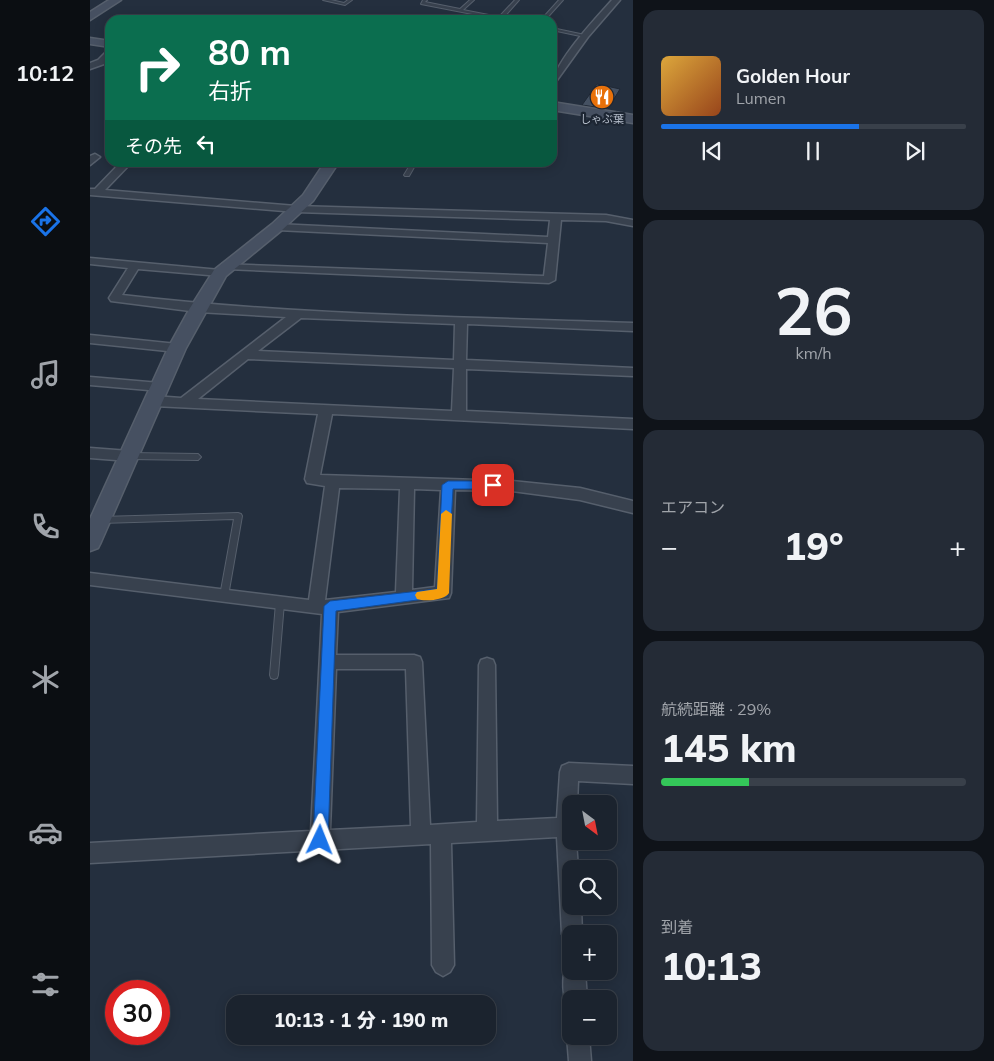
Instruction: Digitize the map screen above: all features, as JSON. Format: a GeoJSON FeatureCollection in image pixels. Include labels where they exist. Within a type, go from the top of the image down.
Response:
{"type":"FeatureCollection","features":[{"type":"Feature","properties":{"kind":"street"},"geometry":{"type":"LineString","coordinates":[[90,17],[116,0]]}},
{"type":"Feature","properties":{"kind":"street"},"geometry":{"type":"LineString","coordinates":[[557,78],[585,36],[616,0]]}},
{"type":"Feature","properties":{"kind":"street"},"geometry":{"type":"LineString","coordinates":[[90,42],[105,44]]}},
{"type":"Feature","properties":{"kind":"street"},"geometry":{"type":"LineString","coordinates":[[90,66],[101,62],[105,58]]}},
{"type":"Feature","properties":{"kind":"street"},"geometry":{"type":"LineString","coordinates":[[557,107],[633,119]]}},
{"type":"Feature","properties":{"kind":"street"},"geometry":{"type":"LineString","coordinates":[[93,193],[122,167]]}},
{"type":"Feature","properties":{"kind":"street"},"geometry":{"type":"LineString","coordinates":[[90,542],[98,520],[177,348],[198,308],[223,269],[277,227],[308,198],[329,167]]}},
{"type":"Feature","properties":{"kind":"street"},"geometry":{"type":"LineString","coordinates":[[93,193],[296,209],[606,218],[633,223]]}},
{"type":"Feature","properties":{"kind":"street"},"geometry":{"type":"LineString","coordinates":[[90,261],[223,269],[549,280],[556,218]]}},
{"type":"Feature","properties":{"kind":"street"},"geometry":{"type":"LineString","coordinates":[[277,227],[553,240]]}},
{"type":"Feature","properties":{"kind":"street"},"geometry":{"type":"LineString","coordinates":[[134,265],[115,298],[198,308],[298,314],[633,327]]}},
{"type":"Feature","properties":{"kind":"street"},"geometry":{"type":"LineString","coordinates":[[184,403],[298,314]]}},
{"type":"Feature","properties":{"kind":"street"},"geometry":{"type":"LineString","coordinates":[[459,416],[461,321]]}},
{"type":"Feature","properties":{"kind":"street"},"geometry":{"type":"LineString","coordinates":[[90,339],[177,348]]}},
{"type":"Feature","properties":{"kind":"street"},"geometry":{"type":"LineString","coordinates":[[246,356],[633,372]]}},
{"type":"Feature","properties":{"kind":"street"},"geometry":{"type":"LineString","coordinates":[[90,381],[157,394],[184,403],[633,424]]}},
{"type":"Feature","properties":{"kind":"street"},"geometry":{"type":"LineString","coordinates":[[326,410],[312,479],[333,482],[522,487],[580,494],[633,507]]}},
{"type":"Feature","properties":{"kind":"street"},"geometry":{"type":"LineString","coordinates":[[90,454],[129,456]]}},
{"type":"Feature","properties":{"kind":"street"},"geometry":{"type":"LineString","coordinates":[[320,840],[328,662],[323,607],[333,482]]}},
{"type":"Feature","properties":{"kind":"street"},"geometry":{"type":"LineString","coordinates":[[404,598],[407,484]]}},
{"type":"Feature","properties":{"kind":"street"},"geometry":{"type":"LineString","coordinates":[[90,579],[323,607],[443,593],[448,485]]}},
{"type":"Feature","properties":{"kind":"street"},"geometry":{"type":"LineString","coordinates":[[328,662],[414,662],[443,965]]}},
{"type":"Feature","properties":{"kind":"street"},"geometry":{"type":"LineString","coordinates":[[487,665],[487,832]]}},
{"type":"Feature","properties":{"kind":"street"},"geometry":{"type":"LineString","coordinates":[[568,795],[569,772],[633,776]]}},
{"type":"Feature","properties":{"kind":"street"},"geometry":{"type":"LineString","coordinates":[[90,853],[562,827]]}},
{"type":"Feature","properties":{"kind":"street"},"geometry":{"type":"LineString","coordinates":[[567,850],[571,925]]}},
{"type":"Feature","properties":{"kind":"street"},"geometry":{"type":"LineString","coordinates":[[579,1045],[580,1061]]}},
{"type":"Feature","properties":{"kind":"lane"},"geometry":{"type":"LineString","coordinates":[[326,0],[345,4],[350,0]]}},
{"type":"Feature","properties":{"kind":"lane"},"geometry":{"type":"LineString","coordinates":[[425,0],[422,2],[485,15]]}},
{"type":"Feature","properties":{"kind":"lane"},"geometry":{"type":"LineString","coordinates":[[461,10],[472,0]]}},
{"type":"Feature","properties":{"kind":"lane"},"geometry":{"type":"LineString","coordinates":[[503,15],[517,0]]}},
{"type":"Feature","properties":{"kind":"lane"},"geometry":{"type":"LineString","coordinates":[[548,15],[561,0]]}},
{"type":"Feature","properties":{"kind":"lane"},"geometry":{"type":"LineString","coordinates":[[557,30],[585,36]]}},
{"type":"Feature","properties":{"kind":"lane"},"geometry":{"type":"LineString","coordinates":[[407,175],[412,167]]}},
{"type":"Feature","properties":{"kind":"lane"},"geometry":{"type":"LineString","coordinates":[[129,456],[198,458]]}},
{"type":"Feature","properties":{"kind":"lane"},"geometry":{"type":"LineString","coordinates":[[98,520],[238,516],[224,596]]}},
{"type":"Feature","properties":{"kind":"lane"},"geometry":{"type":"LineString","coordinates":[[274,675],[280,603]]}},
{"type":"Feature","properties":{"kind":"building","name":"しゃぶ葉"},"geometry":{"type":"Polygon","coordinates":[[[597,84],[620,89],[608,109],[582,105],[597,84]]]}},
{"type":"Feature","properties":{"kind":"slow traffic"},"geometry":{"type":"LineString","coordinates":[[421,595],[443,593],[446,514]]}},
{"type":"Feature","properties":{"kind":"place","name":"しゃぶ葉"},"geometry":{"type":"Point","coordinates":[602,97]}},
{"type":"Feature","properties":{"kind":"route"},"geometry":{"type":"LineString","coordinates":[[320,840],[330,606],[443,593],[448,485],[493,485]]}}]}
